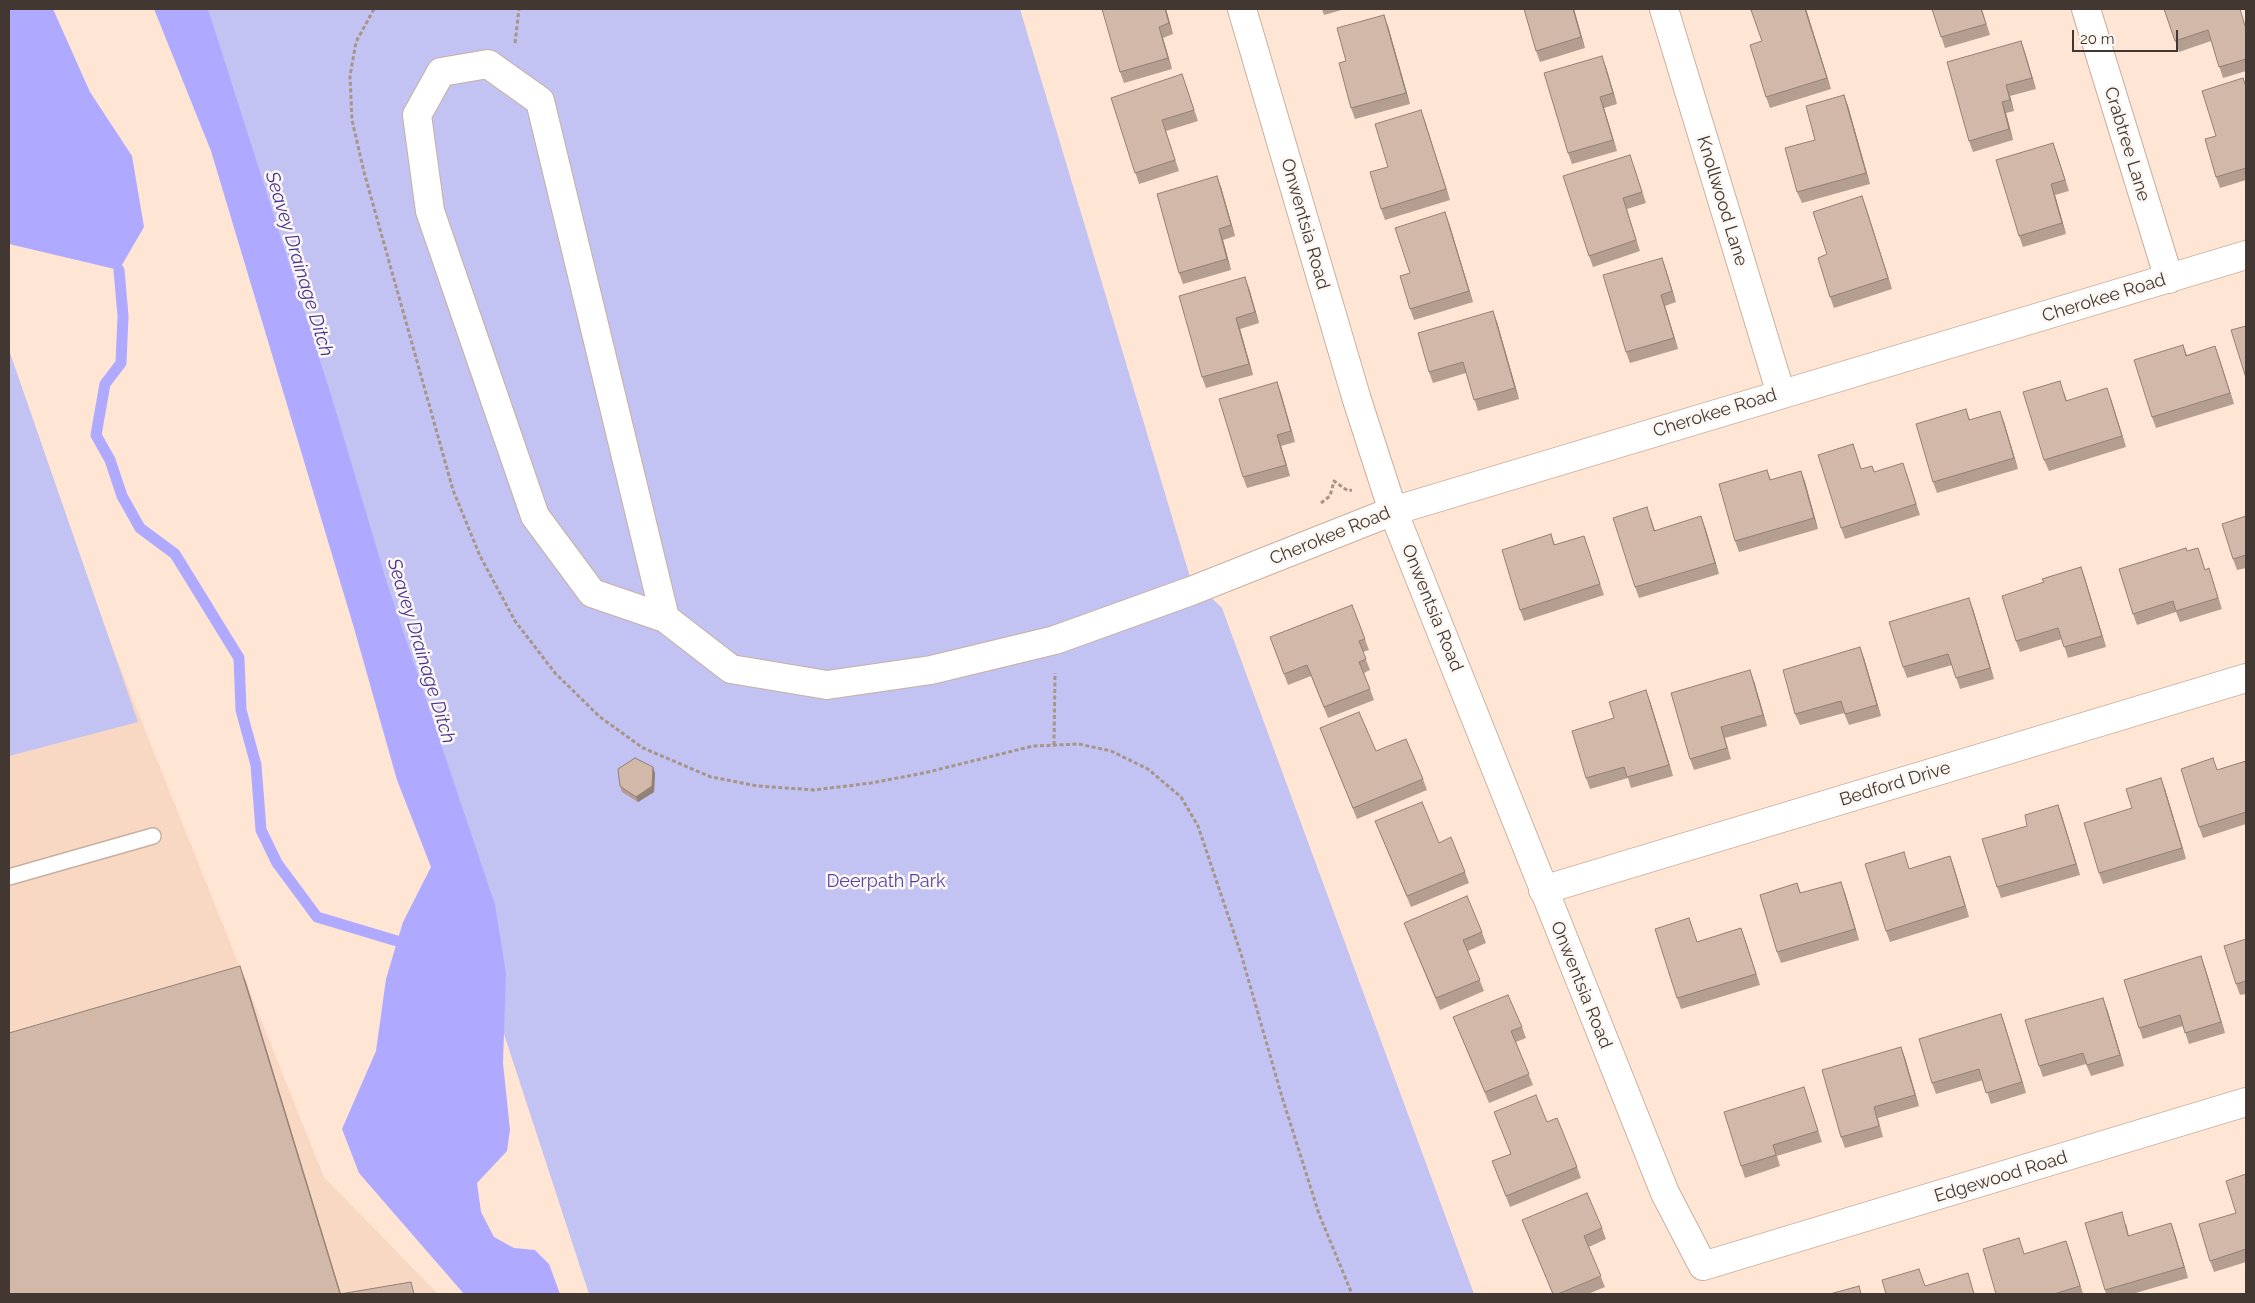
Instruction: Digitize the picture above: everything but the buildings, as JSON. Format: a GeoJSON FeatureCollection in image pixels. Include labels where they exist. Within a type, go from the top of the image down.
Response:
{"type":"FeatureCollection","features":[{"type":"Feature","properties":{"kind":"street","name":"Onwentsia Road"},"geometry":{"type":"LineString","coordinates":[[1242,9],[1357,400],[1393,511],[1665,1193],[1703,1266],[1755,1252]]}},
{"type":"Feature","properties":{"kind":"street","name":"Knollwood Lane"},"geometry":{"type":"LineString","coordinates":[[1664,9],[1781,394]]}},
{"type":"Feature","properties":{"kind":"street","name":"Crabtree Lane"},"geometry":{"type":"LineString","coordinates":[[2086,9],[2169,279]]}},
{"type":"Feature","properties":{"kind":"street","name":"Cherokee Road"},"geometry":{"type":"LineString","coordinates":[[665,618],[540,101],[488,64],[441,72],[417,115],[430,211],[535,516],[592,593],[665,618],[731,669],[827,685],[931,670],[1055,640],[1192,591],[1393,511],[2246,255]]}},
{"type":"Feature","properties":{"kind":"street","name":"Bedford Drive"},"geometry":{"type":"LineString","coordinates":[[1543,890],[2246,678]]}},
{"type":"Feature","properties":{"kind":"street","name":"Edgewood Road"},"geometry":{"type":"LineString","coordinates":[[1755,1252],[2246,1102]]}},
{"type":"Feature","properties":{"kind":"lane"},"geometry":{"type":"LineString","coordinates":[[9,877],[153,836]]}},
{"type":"Feature","properties":{"kind":"shaded area"},"geometry":{"type":"Polygon","coordinates":[[[9,9],[53,9],[90,92],[132,156],[144,227],[119,270],[9,244],[9,9]]]}},
{"type":"Feature","properties":{"kind":"shaded area"},"geometry":{"type":"Polygon","coordinates":[[[154,9],[208,9],[331,395],[387,583],[495,905],[506,973],[503,1063],[510,1130],[507,1151],[477,1183],[481,1212],[494,1237],[514,1248],[535,1250],[549,1264],[560,1294],[464,1294],[359,1173],[342,1129],[376,1051],[386,979],[403,922],[431,867],[397,780],[354,628],[211,151],[154,9]]]}},
{"type":"Feature","properties":{"kind":"shaded area"},"geometry":{"type":"Polygon","coordinates":[[[9,363],[116,657],[324,1177],[438,1294],[9,1294],[9,363]]]}},
{"type":"Feature","properties":{"kind":"green space","name":"Deerpath Park"},"geometry":{"type":"Polygon","coordinates":[[[169,9],[1020,9],[1190,577],[1222,608],[1474,1294],[589,1294],[169,9]]]}},
{"type":"Feature","properties":{"kind":"green space"},"geometry":{"type":"Polygon","coordinates":[[[9,350],[138,722],[9,756],[9,350]]]}},
{"type":"Feature","properties":{"kind":"waterway"},"geometry":{"type":"LineString","coordinates":[[119,270],[123,316],[121,363],[105,384],[96,435],[110,460],[122,496],[140,528],[175,554],[239,658],[241,710],[256,765],[261,830],[277,863],[317,917],[397,941]]}},
{"type":"Feature","properties":{"kind":"water label","name":"Seavey Drainage Ditch"},"geometry":{"type":"Point","coordinates":[299,264]}},
{"type":"Feature","properties":{"kind":"water label","name":"Seavey Drainage Ditch"},"geometry":{"type":"Point","coordinates":[421,651]}}]}
